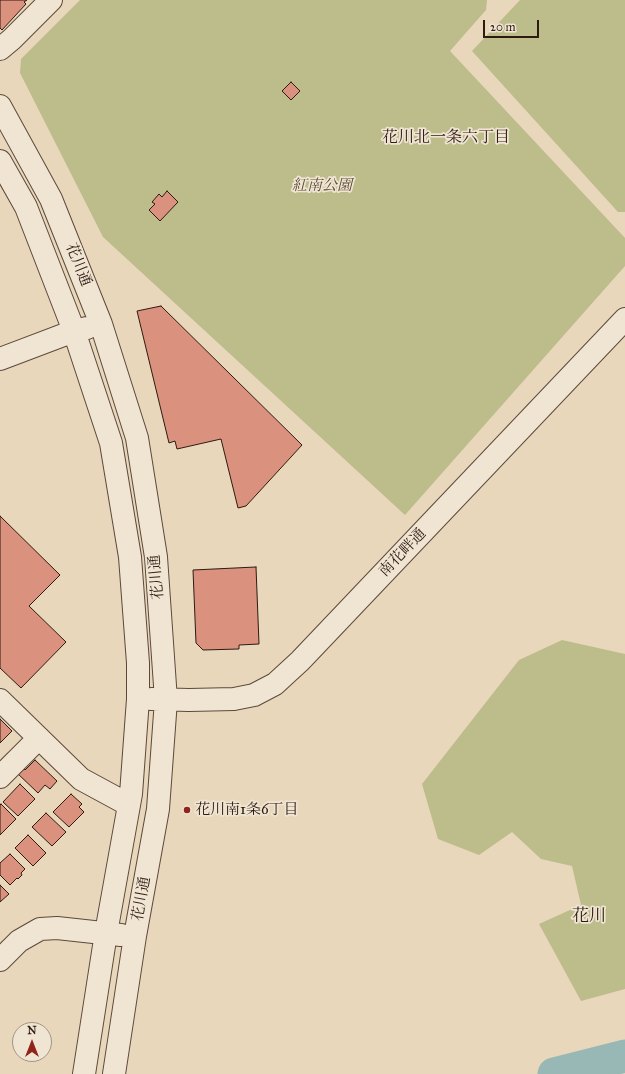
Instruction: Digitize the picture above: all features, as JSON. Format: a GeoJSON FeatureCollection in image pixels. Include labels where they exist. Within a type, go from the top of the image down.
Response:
{"type":"FeatureCollection","features":[{"type":"Feature","properties":{"kind":"street"},"geometry":{"type":"LineString","coordinates":[[0,49],[51,0]]}},
{"type":"Feature","properties":{"kind":"street","name":"花川通"},"geometry":{"type":"LineString","coordinates":[[0,106],[51,199],[101,324],[137,438],[156,557],[166,700],[158,809],[135,936],[114,1074]]}},
{"type":"Feature","properties":{"kind":"street","name":"花川通"},"geometry":{"type":"LineString","coordinates":[[0,161],[26,207],[74,331],[111,443],[130,557],[138,663],[138,699],[131,794],[106,933],[84,1074]]}},
{"type":"Feature","properties":{"kind":"street","name":"南花畔通"},"geometry":{"type":"LineString","coordinates":[[138,699],[234,699],[254,695],[275,684],[300,661],[625,319]]}},
{"type":"Feature","properties":{"kind":"street"},"geometry":{"type":"LineString","coordinates":[[0,359],[74,331],[101,324]]}},
{"type":"Feature","properties":{"kind":"street"},"geometry":{"type":"LineString","coordinates":[[0,700],[81,779],[129,805]]}},
{"type":"Feature","properties":{"kind":"street"},"geometry":{"type":"LineString","coordinates":[[0,777],[39,738]]}},
{"type":"Feature","properties":{"kind":"street"},"geometry":{"type":"LineString","coordinates":[[0,960],[19,941],[40,929],[57,928],[135,936]]}},
{"type":"Feature","properties":{"kind":"green space","name":"紅南公園"},"geometry":{"type":"Polygon","coordinates":[[[80,0],[487,0],[486,10],[450,51],[625,238],[625,266],[405,515],[103,237],[20,73],[21,59],[80,0]]]}},
{"type":"Feature","properties":{"kind":"green space"},"geometry":{"type":"Polygon","coordinates":[[[520,0],[625,0],[625,212],[618,212],[472,51],[520,0]]]}},
{"type":"Feature","properties":{"kind":"green space"},"geometry":{"type":"Polygon","coordinates":[[[562,640],[625,654],[625,989],[581,1001],[539,924],[581,905],[572,866],[541,859],[512,832],[479,855],[438,839],[422,784],[519,660],[562,640]]]}},
{"type":"Feature","properties":{"kind":"building"},"geometry":{"type":"Polygon","coordinates":[[[0,0],[27,0],[24,2],[26,4],[2,30],[0,28],[0,0]]]}},
{"type":"Feature","properties":{"kind":"building"},"geometry":{"type":"Polygon","coordinates":[[[291,82],[300,91],[291,100],[282,91],[291,82]]]}},
{"type":"Feature","properties":{"kind":"building"},"geometry":{"type":"Polygon","coordinates":[[[167,191],[178,202],[160,221],[149,210],[155,204],[152,202],[159,194],[162,197],[167,191]]]}},
{"type":"Feature","properties":{"kind":"building"},"geometry":{"type":"Polygon","coordinates":[[[161,306],[302,445],[246,506],[238,508],[221,439],[177,449],[175,441],[169,443],[137,311],[161,306]]]}},
{"type":"Feature","properties":{"kind":"building"},"geometry":{"type":"Polygon","coordinates":[[[0,516],[60,575],[29,606],[66,642],[21,688],[0,668],[0,516]]]}},
{"type":"Feature","properties":{"kind":"building"},"geometry":{"type":"Polygon","coordinates":[[[256,567],[259,644],[239,645],[239,649],[203,650],[196,643],[193,570],[256,567]]]}},
{"type":"Feature","properties":{"kind":"building"},"geometry":{"type":"Polygon","coordinates":[[[0,719],[12,731],[0,743],[0,719]]]}},
{"type":"Feature","properties":{"kind":"building"},"geometry":{"type":"Polygon","coordinates":[[[35,760],[57,781],[50,789],[45,785],[38,793],[16,772],[21,766],[25,770],[35,760]]]}},
{"type":"Feature","properties":{"kind":"building"},"geometry":{"type":"Polygon","coordinates":[[[20,784],[35,799],[18,816],[3,802],[20,784]]]}},
{"type":"Feature","properties":{"kind":"building"},"geometry":{"type":"Polygon","coordinates":[[[71,794],[82,804],[79,807],[84,812],[69,827],[53,812],[71,794]]]}},
{"type":"Feature","properties":{"kind":"building"},"geometry":{"type":"Polygon","coordinates":[[[1,804],[16,819],[0,835],[0,805],[1,804]]]}},
{"type":"Feature","properties":{"kind":"building"},"geometry":{"type":"Polygon","coordinates":[[[46,813],[66,832],[52,846],[32,827],[46,813]]]}},
{"type":"Feature","properties":{"kind":"building"},"geometry":{"type":"Polygon","coordinates":[[[28,835],[46,853],[33,866],[15,848],[28,835]]]}},
{"type":"Feature","properties":{"kind":"building"},"geometry":{"type":"Polygon","coordinates":[[[10,854],[25,869],[21,873],[22,875],[10,885],[0,875],[0,863],[10,854]]]}},
{"type":"Feature","properties":{"kind":"building"},"geometry":{"type":"Polygon","coordinates":[[[0,885],[9,894],[0,902],[0,885]]]}},
{"type":"Feature","properties":{"kind":"waterway"},"geometry":{"type":"LineString","coordinates":[[554,1074],[625,1056]]}},
{"type":"Feature","properties":{"kind":"place","name":"花川南1条6丁目"},"geometry":{"type":"Point","coordinates":[187,810]}},
{"type":"Feature","properties":{"kind":"district","name":"花川北一条六丁目"},"geometry":{"type":"Point","coordinates":[446,138]}},
{"type":"Feature","properties":{"kind":"district","name":"花川"},"geometry":{"type":"Point","coordinates":[589,917]}}]}
